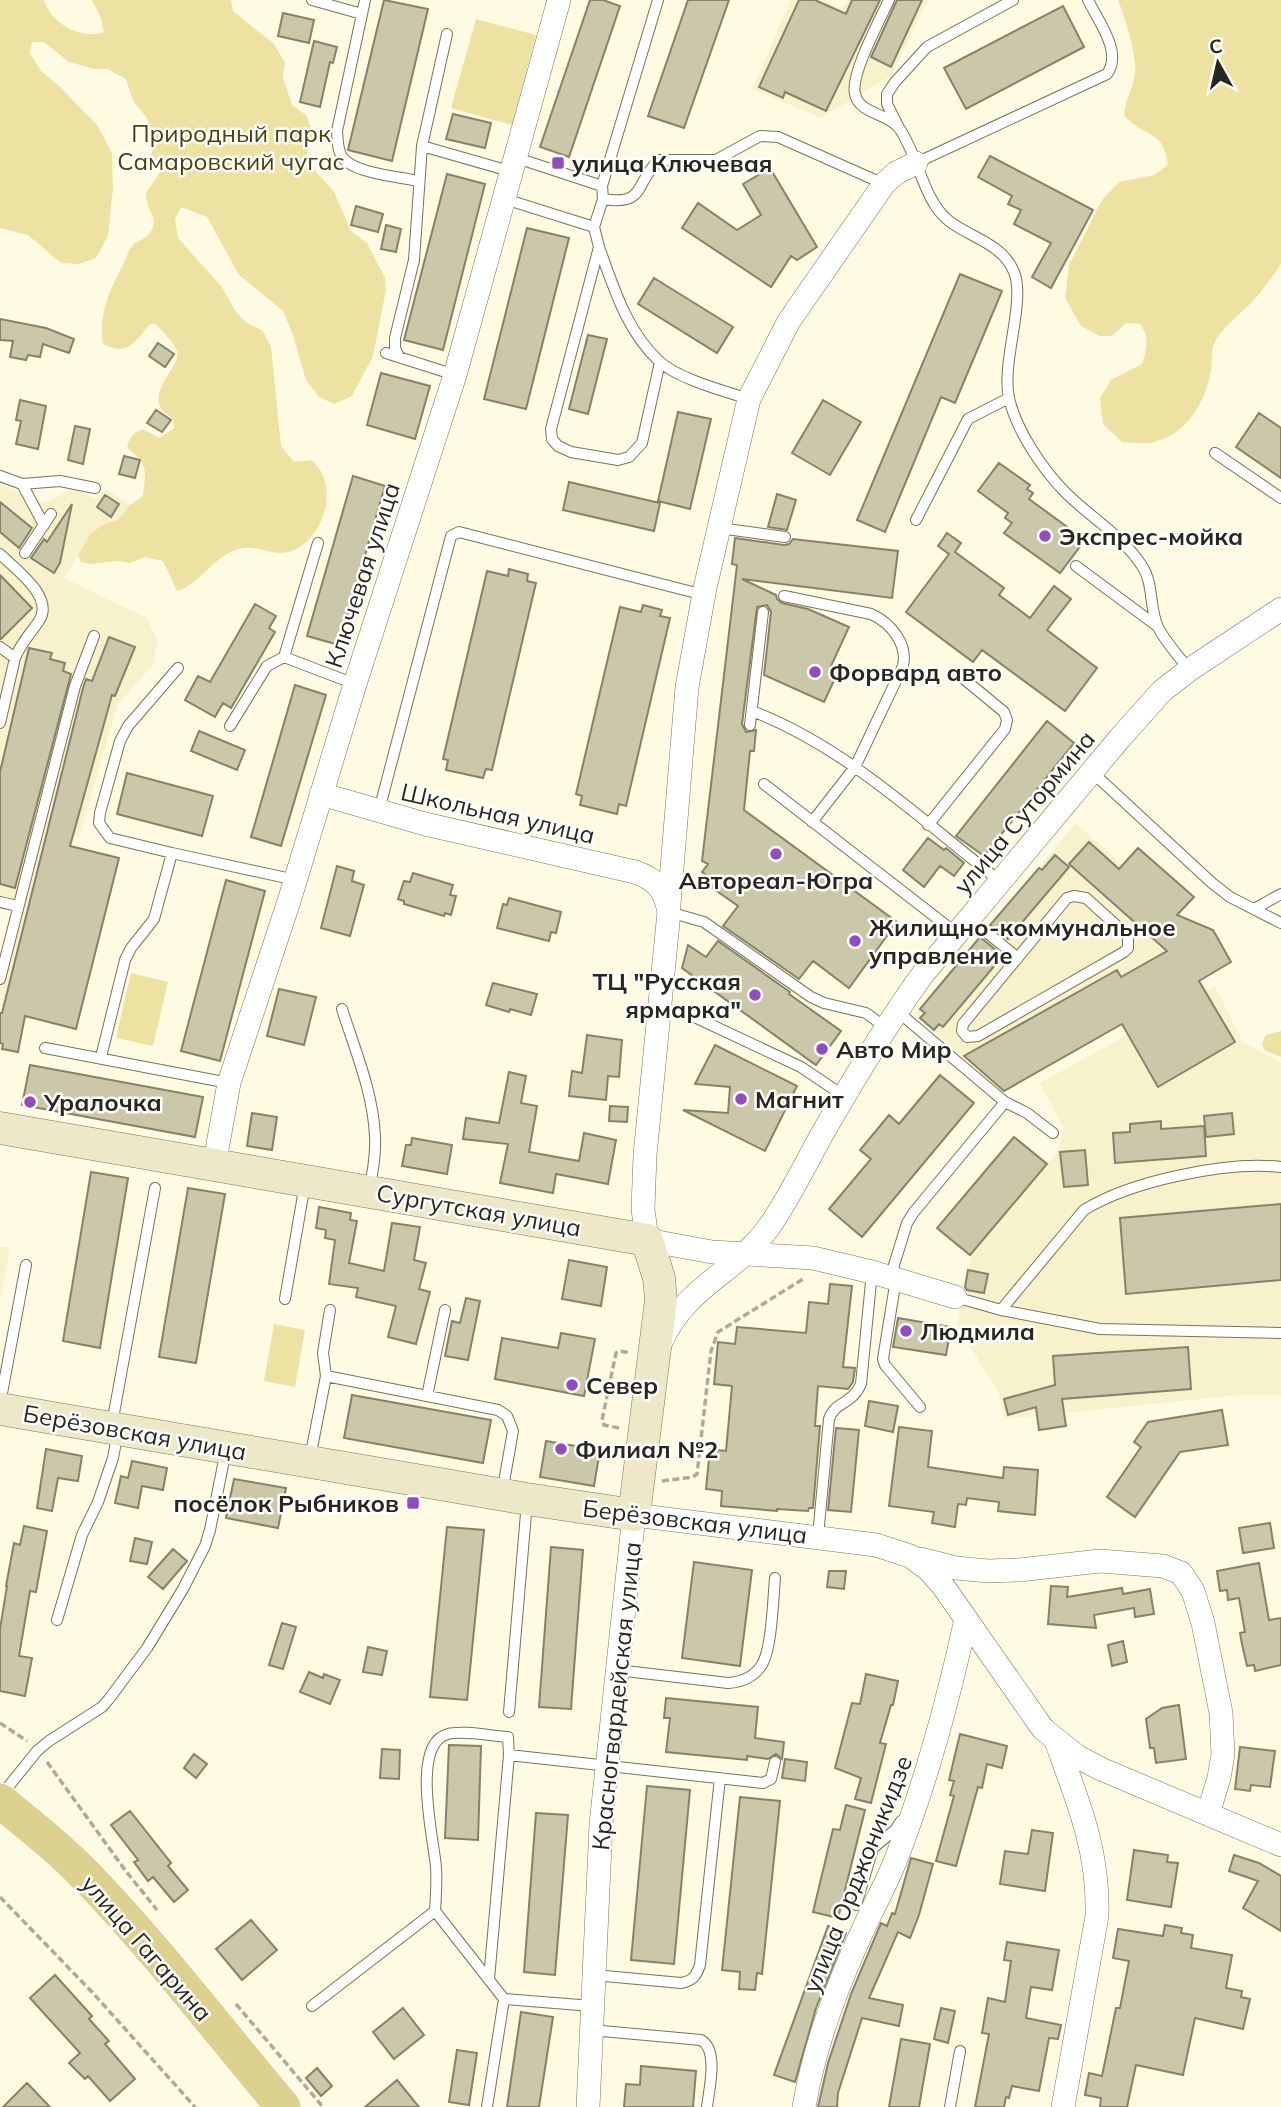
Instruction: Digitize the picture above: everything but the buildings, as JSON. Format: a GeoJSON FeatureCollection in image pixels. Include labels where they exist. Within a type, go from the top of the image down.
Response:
{"type":"FeatureCollection","features":[{"type":"Feature","properties":{"kind":"main road","name":"улица Гагарина"},"geometry":{"type":"LineString","coordinates":[[0,1799],[87,1877],[136,1930],[283,2107]]}},
{"type":"Feature","properties":{"kind":"main road","name":"улица Гагарина"},"geometry":{"type":"LineString","coordinates":[[0,1828],[41,1861],[121,1945],[255,2107]]}},
{"type":"Feature","properties":{"kind":"street","name":"Ключевая улица"},"geometry":{"type":"LineString","coordinates":[[214,1166],[229,1083],[455,375],[559,0]]}},
{"type":"Feature","properties":{"kind":"street","name":"Красногвардейская улица"},"geometry":{"type":"LineString","coordinates":[[588,2107],[606,1765],[634,1515],[646,1356],[660,1288],[644,1223],[643,1191],[687,687],[704,595],[749,399],[789,321],[884,184],[896,173],[916,163]]}},
{"type":"Feature","properties":{"kind":"street","name":"улица Сутормина"},"geometry":{"type":"LineString","coordinates":[[646,1356],[684,1305],[745,1254],[771,1225],[891,1019],[963,926],[1143,711],[1162,691],[1189,670],[1281,609]]}},
{"type":"Feature","properties":{"kind":"street","name":"Школьная улица"},"geometry":{"type":"LineString","coordinates":[[321,794],[425,824],[635,872],[651,878],[660,886]]}},
{"type":"Feature","properties":{"kind":"street","name":"Красногвардейская улица"},"geometry":{"type":"LineString","coordinates":[[660,886],[669,912]]}},
{"type":"Feature","properties":{"kind":"street","name":"Сургутская улица"},"geometry":{"type":"LineString","coordinates":[[0,1128],[647,1240],[691,1250],[813,1258],[955,1297]]}},
{"type":"Feature","properties":{"kind":"street","name":"Берёзовская улица"},"geometry":{"type":"LineString","coordinates":[[0,1407],[515,1497],[634,1515],[868,1543],[910,1556],[929,1570],[966,1619],[1027,1710],[1056,1741],[1101,1769],[1281,1844]]}},
{"type":"Feature","properties":{"kind":"street"},"geometry":{"type":"LineString","coordinates":[[910,1556],[956,1568],[988,1571],[1100,1561],[1163,1566],[1181,1573],[1194,1591],[1221,1713],[1223,1754],[1208,1814]]}},
{"type":"Feature","properties":{"kind":"street","name":"улица Орджоникидзе"},"geometry":{"type":"LineString","coordinates":[[804,2107],[809,2078],[833,2002],[895,1861],[921,1794],[949,1695],[966,1619]]}},
{"type":"Feature","properties":{"kind":"street"},"geometry":{"type":"LineString","coordinates":[[1056,1741],[1091,1846],[1097,1894],[1095,1929],[1063,2107]]}},
{"type":"Feature","properties":{"kind":"lane"},"geometry":{"type":"LineString","coordinates":[[312,0],[362,14]]}},
{"type":"Feature","properties":{"kind":"lane"},"geometry":{"type":"LineString","coordinates":[[365,0],[337,131],[338,149],[343,159],[354,167],[418,181]]}},
{"type":"Feature","properties":{"kind":"lane"},"geometry":{"type":"LineString","coordinates":[[658,0],[602,186],[603,199],[594,227],[623,311],[660,362],[699,383],[749,399]]}},
{"type":"Feature","properties":{"kind":"lane"},"geometry":{"type":"LineString","coordinates":[[888,0],[855,76],[854,85],[855,96],[860,105],[898,126]]}},
{"type":"Feature","properties":{"kind":"lane"},"geometry":{"type":"LineString","coordinates":[[1013,0],[927,47],[887,94],[887,104],[937,209],[948,220],[1001,252],[1016,274],[1015,312],[1009,359],[1009,398],[1023,433],[1065,492],[1131,551],[1144,569],[1157,626]]}},
{"type":"Feature","properties":{"kind":"lane"},"geometry":{"type":"LineString","coordinates":[[916,163],[1107,74],[1112,66],[1113,55],[1088,0]]}},
{"type":"Feature","properties":{"kind":"lane"},"geometry":{"type":"LineString","coordinates":[[399,357],[394,348],[395,338],[414,260],[422,146],[447,34]]}},
{"type":"Feature","properties":{"kind":"lane"},"geometry":{"type":"LineString","coordinates":[[603,199],[620,202],[628,200],[635,195],[659,160],[716,160],[760,136],[767,135],[778,136],[884,184]]}},
{"type":"Feature","properties":{"kind":"lane"},"geometry":{"type":"LineString","coordinates":[[422,146],[602,186]]}},
{"type":"Feature","properties":{"kind":"lane"},"geometry":{"type":"LineString","coordinates":[[505,200],[594,227]]}},
{"type":"Feature","properties":{"kind":"lane"},"geometry":{"type":"LineString","coordinates":[[600,247],[551,429],[552,439],[558,446],[571,452],[618,460],[629,457],[642,443],[660,362]]}},
{"type":"Feature","properties":{"kind":"lane"},"geometry":{"type":"LineString","coordinates":[[386,353],[455,375]]}},
{"type":"Feature","properties":{"kind":"lane"},"geometry":{"type":"LineString","coordinates":[[916,520],[968,419],[1009,398]]}},
{"type":"Feature","properties":{"kind":"lane"},"geometry":{"type":"LineString","coordinates":[[1215,453],[1281,498]]}},
{"type":"Feature","properties":{"kind":"lane"},"geometry":{"type":"LineString","coordinates":[[0,476],[22,484],[60,481],[95,488]]}},
{"type":"Feature","properties":{"kind":"lane"},"geometry":{"type":"LineString","coordinates":[[22,484],[44,524]]}},
{"type":"Feature","properties":{"kind":"lane"},"geometry":{"type":"LineString","coordinates":[[25,553],[51,514]]}},
{"type":"Feature","properties":{"kind":"lane"},"geometry":{"type":"LineString","coordinates":[[719,528],[785,537]]}},
{"type":"Feature","properties":{"kind":"lane"},"geometry":{"type":"LineString","coordinates":[[382,799],[454,533],[459,532],[704,595]]}},
{"type":"Feature","properties":{"kind":"lane"},"geometry":{"type":"LineString","coordinates":[[230,726],[267,666],[284,657],[318,543]]}},
{"type":"Feature","properties":{"kind":"lane"},"geometry":{"type":"LineString","coordinates":[[0,554],[37,592],[44,611],[20,645],[0,723]]}},
{"type":"Feature","properties":{"kind":"lane"},"geometry":{"type":"LineString","coordinates":[[1076,566],[1157,626],[1189,670]]}},
{"type":"Feature","properties":{"kind":"lane"},"geometry":{"type":"LineString","coordinates":[[784,596],[879,617],[902,644],[905,659],[855,767],[812,822]]}},
{"type":"Feature","properties":{"kind":"lane"},"geometry":{"type":"LineString","coordinates":[[750,725],[763,612]]}},
{"type":"Feature","properties":{"kind":"lane"},"geometry":{"type":"LineString","coordinates":[[0,979],[75,686],[93,636]]}},
{"type":"Feature","properties":{"kind":"lane"},"geometry":{"type":"LineString","coordinates":[[0,647],[15,658]]}},
{"type":"Feature","properties":{"kind":"lane"},"geometry":{"type":"LineString","coordinates":[[284,657],[355,684]]}},
{"type":"Feature","properties":{"kind":"lane"},"geometry":{"type":"LineString","coordinates":[[178,668],[128,726],[120,741],[99,823],[110,838],[296,880]]}},
{"type":"Feature","properties":{"kind":"lane"},"geometry":{"type":"LineString","coordinates":[[928,825],[1005,729],[1007,720],[999,705],[958,674]]}},
{"type":"Feature","properties":{"kind":"lane"},"geometry":{"type":"LineString","coordinates":[[752,710],[796,729],[855,767],[1000,881]]}},
{"type":"Feature","properties":{"kind":"lane"},"geometry":{"type":"LineString","coordinates":[[1092,772],[1212,883],[1230,897],[1281,923]]}},
{"type":"Feature","properties":{"kind":"lane"},"geometry":{"type":"LineString","coordinates":[[764,784],[812,822],[963,926],[1018,958]]}},
{"type":"Feature","properties":{"kind":"lane"},"geometry":{"type":"LineString","coordinates":[[101,1057],[125,960],[131,948],[155,919],[172,853]]}},
{"type":"Feature","properties":{"kind":"lane"},"geometry":{"type":"LineString","coordinates":[[1254,909],[1281,894]]}},
{"type":"Feature","properties":{"kind":"lane"},"geometry":{"type":"LineString","coordinates":[[1074,896],[1086,898],[1128,936],[1128,948],[1124,952],[978,1036],[967,1037],[962,1031],[963,1024],[1018,958],[1068,898],[1074,896]]}},
{"type":"Feature","properties":{"kind":"lane"},"geometry":{"type":"LineString","coordinates":[[0,902],[18,906]]}},
{"type":"Feature","properties":{"kind":"lane"},"geometry":{"type":"LineString","coordinates":[[669,912],[704,922],[811,997],[824,1003],[891,1019],[1005,1102],[1027,1113],[1053,1133]]}},
{"type":"Feature","properties":{"kind":"lane"},"geometry":{"type":"LineString","coordinates":[[342,1009],[371,1098],[375,1150],[369,1192]]}},
{"type":"Feature","properties":{"kind":"lane"},"geometry":{"type":"LineString","coordinates":[[659,1009],[687,1013],[801,1067],[844,1096]]}},
{"type":"Feature","properties":{"kind":"lane"},"geometry":{"type":"LineString","coordinates":[[45,1048],[229,1083]]}},
{"type":"Feature","properties":{"kind":"lane"},"geometry":{"type":"LineString","coordinates":[[818,1536],[829,1419],[832,1412],[852,1399],[861,1384],[886,1276],[907,1223],[1005,1102]]}},
{"type":"Feature","properties":{"kind":"lane"},"geometry":{"type":"LineString","coordinates":[[1002,1310],[1084,1210],[1098,1202],[1119,1193],[1203,1171],[1258,1165],[1281,1167]]}},
{"type":"Feature","properties":{"kind":"lane"},"geometry":{"type":"LineString","coordinates":[[285,1299],[306,1181]]}},
{"type":"Feature","properties":{"kind":"lane"},"geometry":{"type":"LineString","coordinates":[[57,1620],[82,1535],[98,1502],[113,1458],[115,1427],[155,1188]]}},
{"type":"Feature","properties":{"kind":"lane"},"geometry":{"type":"LineString","coordinates":[[0,1407],[26,1265]]}},
{"type":"Feature","properties":{"kind":"lane"},"geometry":{"type":"LineString","coordinates":[[886,1276],[883,1359],[920,1407]]}},
{"type":"Feature","properties":{"kind":"lane"},"geometry":{"type":"LineString","coordinates":[[955,1297],[1002,1310],[1100,1329],[1281,1334]]}},
{"type":"Feature","properties":{"kind":"lane"},"geometry":{"type":"LineString","coordinates":[[309,1461],[326,1376],[323,1353],[330,1310]]}},
{"type":"Feature","properties":{"kind":"lane"},"geometry":{"type":"LineString","coordinates":[[427,1396],[445,1310]]}},
{"type":"Feature","properties":{"kind":"lane"},"geometry":{"type":"LineString","coordinates":[[326,1376],[498,1410],[507,1416],[513,1431],[515,1497],[509,1712]]}},
{"type":"Feature","properties":{"kind":"lane"},"geometry":{"type":"LineString","coordinates":[[0,1799],[37,1751],[102,1707],[146,1648],[183,1589],[205,1546],[227,1447]]}},
{"type":"Feature","properties":{"kind":"lane"},"geometry":{"type":"LineString","coordinates":[[617,1670],[728,1683],[742,1682],[763,1665],[775,1578]]}},
{"type":"Feature","properties":{"kind":"lane"},"geometry":{"type":"LineString","coordinates":[[487,2107],[504,1999],[435,1911],[436,1874],[426,1799],[429,1762],[436,1742],[447,1734],[508,1737],[509,1755],[489,1979]]}},
{"type":"Feature","properties":{"kind":"lane"},"geometry":{"type":"LineString","coordinates":[[509,1755],[768,1782],[775,1762]]}},
{"type":"Feature","properties":{"kind":"lane"},"geometry":{"type":"LineString","coordinates":[[594,1976],[681,1983],[690,1982],[697,1975],[720,1778]]}},
{"type":"Feature","properties":{"kind":"lane"},"geometry":{"type":"LineString","coordinates":[[856,1905],[873,1848],[895,1830],[921,1794]]}},
{"type":"Feature","properties":{"kind":"lane"},"geometry":{"type":"LineString","coordinates":[[312,2006],[435,1911]]}},
{"type":"Feature","properties":{"kind":"lane"},"geometry":{"type":"LineString","coordinates":[[504,1999],[592,2006]]}},
{"type":"Feature","properties":{"kind":"lane"},"geometry":{"type":"LineString","coordinates":[[591,2030],[701,2040],[706,2043],[712,2053],[707,2107]]}},
{"type":"Feature","properties":{"kind":"lane"},"geometry":{"type":"LineString","coordinates":[[950,2107],[960,2051]]}},
{"type":"Feature","properties":{"kind":"path"},"geometry":{"type":"LineString","coordinates":[[652,1482],[693,1477],[697,1474],[711,1351],[718,1332],[808,1277]]}},
{"type":"Feature","properties":{"kind":"path"},"geometry":{"type":"LineString","coordinates":[[626,1429],[604,1425],[602,1420],[616,1353],[619,1351],[646,1356]]}},
{"type":"Feature","properties":{"kind":"path"},"geometry":{"type":"LineString","coordinates":[[0,1723],[20,1735],[37,1751],[158,1912]]}},
{"type":"Feature","properties":{"kind":"path"},"geometry":{"type":"LineString","coordinates":[[0,1897],[92,1992],[195,2107]]}},
{"type":"Feature","properties":{"kind":"path"},"geometry":{"type":"LineString","coordinates":[[229,1996],[323,2107]]}},
{"type":"Feature","properties":{"kind":"shaded area"},"geometry":{"type":"Polygon","coordinates":[[[791,0],[825,0],[838,7],[846,4],[848,0],[928,0],[891,76],[821,118],[752,89],[791,0]]]}},
{"type":"Feature","properties":{"kind":"shaded area"},"geometry":{"type":"Polygon","coordinates":[[[0,484],[44,503],[75,488],[96,499],[106,489],[130,505],[118,520],[104,524],[90,534],[64,578],[147,618],[158,642],[152,666],[118,704],[79,837],[72,836],[31,1003],[0,995],[0,962],[15,901],[0,897],[0,484]]]}},
{"type":"Feature","properties":{"kind":"shaded area"},"geometry":{"type":"Polygon","coordinates":[[[1076,823],[1178,915],[1213,930],[1231,962],[1004,1091],[914,1014],[1076,823]]]}},
{"type":"Feature","properties":{"kind":"shaded area"},"geometry":{"type":"Polygon","coordinates":[[[1215,986],[1243,1042],[1281,1063],[1281,1395],[1241,1395],[1005,1419],[998,1391],[957,1326],[970,1255],[1056,1154],[1064,1129],[1040,1083],[1215,986]]]}},
{"type":"Feature","properties":{"kind":"shaded area"},"geometry":{"type":"Polygon","coordinates":[[[0,1246],[10,1248],[0,1301],[0,1246]]]}},
{"type":"Feature","properties":{"kind":"green space","name":"Природный парк Самаровский чугас"},"geometry":{"type":"Polygon","coordinates":[[[0,0],[44,0],[60,23],[77,32],[95,34],[104,32],[92,0],[231,0],[233,11],[274,44],[285,63],[283,78],[292,105],[306,115],[313,133],[305,159],[334,192],[351,231],[367,243],[385,278],[386,290],[373,356],[352,396],[334,404],[319,397],[306,380],[283,311],[239,275],[207,217],[181,207],[175,219],[178,238],[221,286],[236,312],[247,323],[263,331],[271,347],[281,446],[294,462],[312,460],[322,473],[326,484],[326,507],[317,529],[302,546],[284,553],[255,548],[239,549],[222,557],[191,584],[177,591],[163,561],[145,557],[130,563],[81,562],[78,555],[90,534],[104,524],[118,520],[130,505],[143,496],[144,467],[127,446],[131,437],[143,429],[159,438],[174,428],[173,419],[162,409],[159,400],[160,392],[177,356],[170,340],[156,324],[150,324],[130,346],[119,349],[103,344],[102,333],[107,301],[129,251],[134,244],[148,235],[154,224],[146,194],[160,169],[150,162],[154,143],[147,118],[133,101],[126,79],[107,69],[94,69],[69,62],[44,42],[32,42],[30,54],[42,72],[97,125],[112,153],[113,189],[108,236],[96,258],[79,264],[61,263],[28,235],[0,228],[0,0]]]}},
{"type":"Feature","properties":{"kind":"green space"},"geometry":{"type":"Polygon","coordinates":[[[1118,0],[1281,0],[1281,264],[1259,295],[1225,327],[1215,342],[1205,393],[1186,424],[1166,438],[1147,443],[1122,442],[1103,424],[1100,398],[1111,380],[1142,364],[1147,343],[1143,329],[1140,324],[1126,323],[1112,336],[1100,336],[1081,326],[1065,298],[1069,265],[1102,200],[1119,182],[1154,175],[1168,165],[1166,153],[1158,139],[1131,123],[1124,115],[1135,65],[1130,36],[1118,0]]]}},
{"type":"Feature","properties":{"kind":"green space"},"geometry":{"type":"Polygon","coordinates":[[[476,19],[536,35],[512,125],[451,108],[476,19]]]}},
{"type":"Feature","properties":{"kind":"green space"},"geometry":{"type":"Polygon","coordinates":[[[131,973],[168,982],[153,1046],[116,1038],[131,973]]]}},
{"type":"Feature","properties":{"kind":"green space"},"geometry":{"type":"Polygon","coordinates":[[[1281,1031],[1281,1057],[1264,1050],[1262,1043],[1266,1035],[1281,1031]]]}},
{"type":"Feature","properties":{"kind":"green space"},"geometry":{"type":"Polygon","coordinates":[[[274,1324],[305,1330],[295,1387],[264,1381],[274,1324]]]}},
{"type":"Feature","properties":{"kind":"place","name":"улица Ключевая"},"geometry":{"type":"Point","coordinates":[558,163]}},
{"type":"Feature","properties":{"kind":"place","name":"Экспрес-мойка"},"geometry":{"type":"Point","coordinates":[1045,536]}},
{"type":"Feature","properties":{"kind":"place","name":"Форвард авто"},"geometry":{"type":"Point","coordinates":[815,672]}},
{"type":"Feature","properties":{"kind":"place","name":"Автореал-Югра"},"geometry":{"type":"Point","coordinates":[776,854]}},
{"type":"Feature","properties":{"kind":"place","name":"Жилищно-коммунальное управление"},"geometry":{"type":"Point","coordinates":[855,941]}},
{"type":"Feature","properties":{"kind":"place","name":"ТЦ \"Русская ярмарка\""},"geometry":{"type":"Point","coordinates":[755,995]}},
{"type":"Feature","properties":{"kind":"place","name":"Авто Мир"},"geometry":{"type":"Point","coordinates":[822,1049]}},
{"type":"Feature","properties":{"kind":"place","name":"Магнит"},"geometry":{"type":"Point","coordinates":[741,1099]}},
{"type":"Feature","properties":{"kind":"place","name":"Уралочка"},"geometry":{"type":"Point","coordinates":[30,1102]}},
{"type":"Feature","properties":{"kind":"place","name":"Людмила"},"geometry":{"type":"Point","coordinates":[906,1331]}},
{"type":"Feature","properties":{"kind":"place","name":"Север"},"geometry":{"type":"Point","coordinates":[572,1385]}},
{"type":"Feature","properties":{"kind":"place","name":"Филиал №2"},"geometry":{"type":"Point","coordinates":[561,1449]}},
{"type":"Feature","properties":{"kind":"place","name":"посёлок Рыбников"},"geometry":{"type":"Point","coordinates":[413,1503]}}]}
